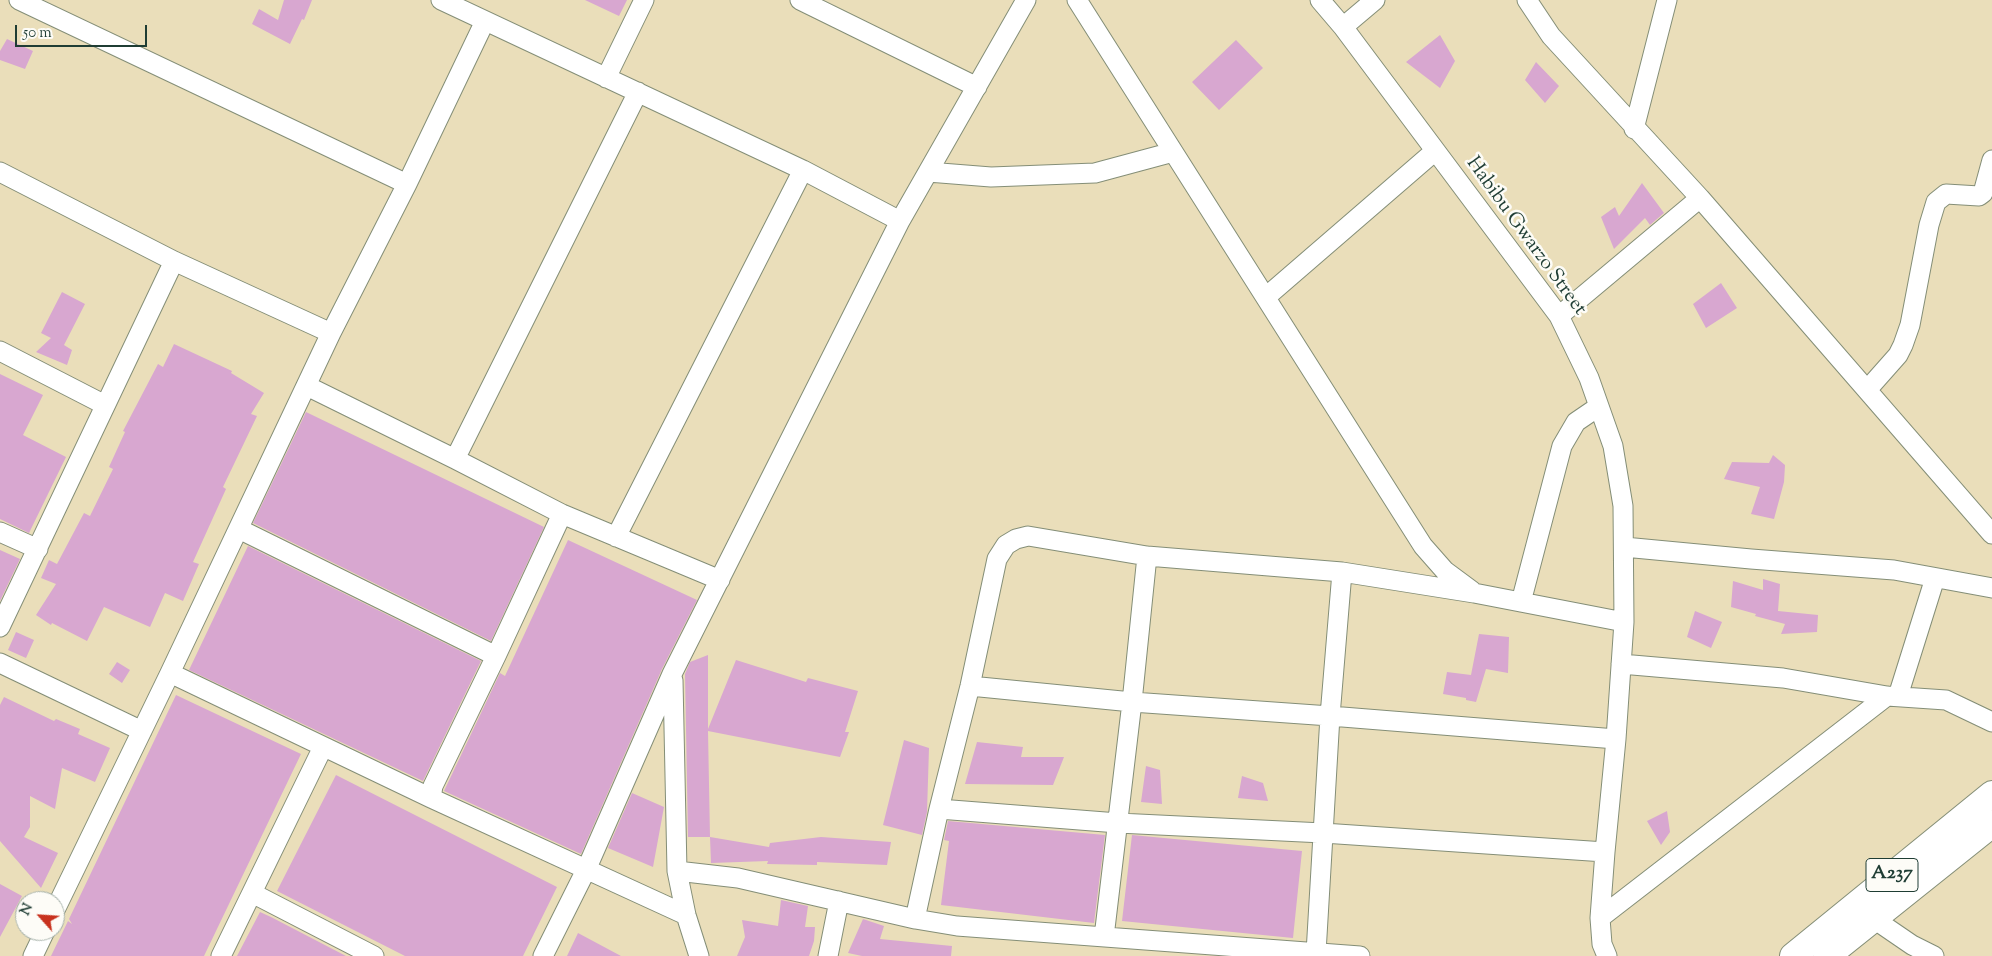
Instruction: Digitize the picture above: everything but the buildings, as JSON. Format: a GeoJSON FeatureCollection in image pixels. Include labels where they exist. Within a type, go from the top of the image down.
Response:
{"type":"FeatureCollection","features":[{"type":"Feature","properties":{"kind":"highway","name":"A237"},"geometry":{"type":"LineString","coordinates":[[1793,956],[1992,794]]}},
{"type":"Feature","properties":{"kind":"highway","name":"A237"},"geometry":{"type":"LineString","coordinates":[[1827,956],[1992,824]]}},
{"type":"Feature","properties":{"kind":"street"},"geometry":{"type":"LineString","coordinates":[[19,0],[407,184]]}},
{"type":"Feature","properties":{"kind":"street"},"geometry":{"type":"LineString","coordinates":[[441,0],[461,4],[485,21],[803,170],[900,221]]}},
{"type":"Feature","properties":{"kind":"street"},"geometry":{"type":"LineString","coordinates":[[606,78],[644,0]]}},
{"type":"Feature","properties":{"kind":"street"},"geometry":{"type":"LineString","coordinates":[[800,0],[977,87]]}},
{"type":"Feature","properties":{"kind":"street"},"geometry":{"type":"LineString","coordinates":[[543,956],[586,870],[672,674],[900,221],[1026,0]]}},
{"type":"Feature","properties":{"kind":"street"},"geometry":{"type":"LineString","coordinates":[[1077,0],[1423,546],[1445,571],[1474,593]]}},
{"type":"Feature","properties":{"kind":"street","name":"Habibu Gwarzo Street"},"geometry":{"type":"LineString","coordinates":[[1320,0],[1343,27],[1559,316],[1589,378],[1613,446],[1623,506],[1624,622],[1600,918],[1602,944],[1607,956]]}},
{"type":"Feature","properties":{"kind":"street"},"geometry":{"type":"LineString","coordinates":[[1343,27],[1375,0]]}},
{"type":"Feature","properties":{"kind":"street"},"geometry":{"type":"LineString","coordinates":[[1527,0],[1551,36],[1634,129],[1700,198],[1992,534]]}},
{"type":"Feature","properties":{"kind":"street"},"geometry":{"type":"LineString","coordinates":[[1634,129],[1667,0]]}},
{"type":"Feature","properties":{"kind":"street"},"geometry":{"type":"LineString","coordinates":[[64,891],[170,673],[331,332],[407,184],[485,21]]}},
{"type":"Feature","properties":{"kind":"street"},"geometry":{"type":"LineString","coordinates":[[455,458],[638,92]]}},
{"type":"Feature","properties":{"kind":"street"},"geometry":{"type":"LineString","coordinates":[[928,172],[991,177],[1095,173],[1173,152]]}},
{"type":"Feature","properties":{"kind":"street"},"geometry":{"type":"LineString","coordinates":[[1266,297],[1435,152]]}},
{"type":"Feature","properties":{"kind":"street"},"geometry":{"type":"LineString","coordinates":[[1867,390],[1898,355],[1903,345],[1910,325],[1929,225],[1936,202],[1946,194],[1979,196],[1983,193],[1992,160]]}},
{"type":"Feature","properties":{"kind":"street"},"geometry":{"type":"LineString","coordinates":[[616,537],[803,170]]}},
{"type":"Feature","properties":{"kind":"street"},"geometry":{"type":"LineString","coordinates":[[0,172],[174,261],[331,332]]}},
{"type":"Feature","properties":{"kind":"street"},"geometry":{"type":"LineString","coordinates":[[1559,316],[1700,198]]}},
{"type":"Feature","properties":{"kind":"street"},"geometry":{"type":"LineString","coordinates":[[0,627],[174,261]]}},
{"type":"Feature","properties":{"kind":"street"},"geometry":{"type":"LineString","coordinates":[[0,351],[104,405]]}},
{"type":"Feature","properties":{"kind":"street"},"geometry":{"type":"LineString","coordinates":[[306,386],[455,458],[562,514],[720,580]]}},
{"type":"Feature","properties":{"kind":"street"},"geometry":{"type":"LineString","coordinates":[[1521,602],[1562,446],[1576,422],[1598,406]]}},
{"type":"Feature","properties":{"kind":"street"},"geometry":{"type":"LineString","coordinates":[[431,798],[433,786],[562,514]]}},
{"type":"Feature","properties":{"kind":"street"},"geometry":{"type":"LineString","coordinates":[[238,529],[496,656]]}},
{"type":"Feature","properties":{"kind":"street"},"geometry":{"type":"LineString","coordinates":[[0,532],[38,549]]}},
{"type":"Feature","properties":{"kind":"street"},"geometry":{"type":"LineString","coordinates":[[915,919],[998,559],[1006,545],[1016,539],[1028,536],[1147,556],[1342,572],[1474,593],[1624,622]]}},
{"type":"Feature","properties":{"kind":"street"},"geometry":{"type":"LineString","coordinates":[[1624,547],[1894,570],[1992,588]]}},
{"type":"Feature","properties":{"kind":"street"},"geometry":{"type":"LineString","coordinates":[[1104,937],[1147,556]]}},
{"type":"Feature","properties":{"kind":"street"},"geometry":{"type":"LineString","coordinates":[[1316,953],[1330,716],[1342,572]]}},
{"type":"Feature","properties":{"kind":"street"},"geometry":{"type":"LineString","coordinates":[[1600,918],[1892,696],[1935,578]]}},
{"type":"Feature","properties":{"kind":"street"},"geometry":{"type":"LineString","coordinates":[[0,663],[142,731]]}},
{"type":"Feature","properties":{"kind":"street"},"geometry":{"type":"LineString","coordinates":[[1621,664],[1783,678],[1892,696],[1946,700],[1992,722]]}},
{"type":"Feature","properties":{"kind":"street"},"geometry":{"type":"LineString","coordinates":[[170,673],[431,798],[686,915]]}},
{"type":"Feature","properties":{"kind":"street"},"geometry":{"type":"LineString","coordinates":[[672,674],[677,871],[686,915],[699,956]]}},
{"type":"Feature","properties":{"kind":"street"},"geometry":{"type":"LineString","coordinates":[[970,686],[1132,702],[1616,739]]}},
{"type":"Feature","properties":{"kind":"street"},"geometry":{"type":"LineString","coordinates":[[221,956],[323,747]]}},
{"type":"Feature","properties":{"kind":"street"},"geometry":{"type":"LineString","coordinates":[[939,810],[1118,823],[1323,833],[1604,852]]}},
{"type":"Feature","properties":{"kind":"street"},"geometry":{"type":"LineString","coordinates":[[677,871],[738,878],[915,919],[957,926],[1360,956]]}},
{"type":"Feature","properties":{"kind":"street"},"geometry":{"type":"LineString","coordinates":[[252,893],[374,956]]}},
{"type":"Feature","properties":{"kind":"street"},"geometry":{"type":"LineString","coordinates":[[828,956],[839,901]]}},
{"type":"Feature","properties":{"kind":"street"},"geometry":{"type":"LineString","coordinates":[[1874,918],[1912,945],[1934,956]]}},
{"type":"Feature","properties":{"kind":"street"},"geometry":{"type":"LineString","coordinates":[[33,956],[40,941]]}}]}
